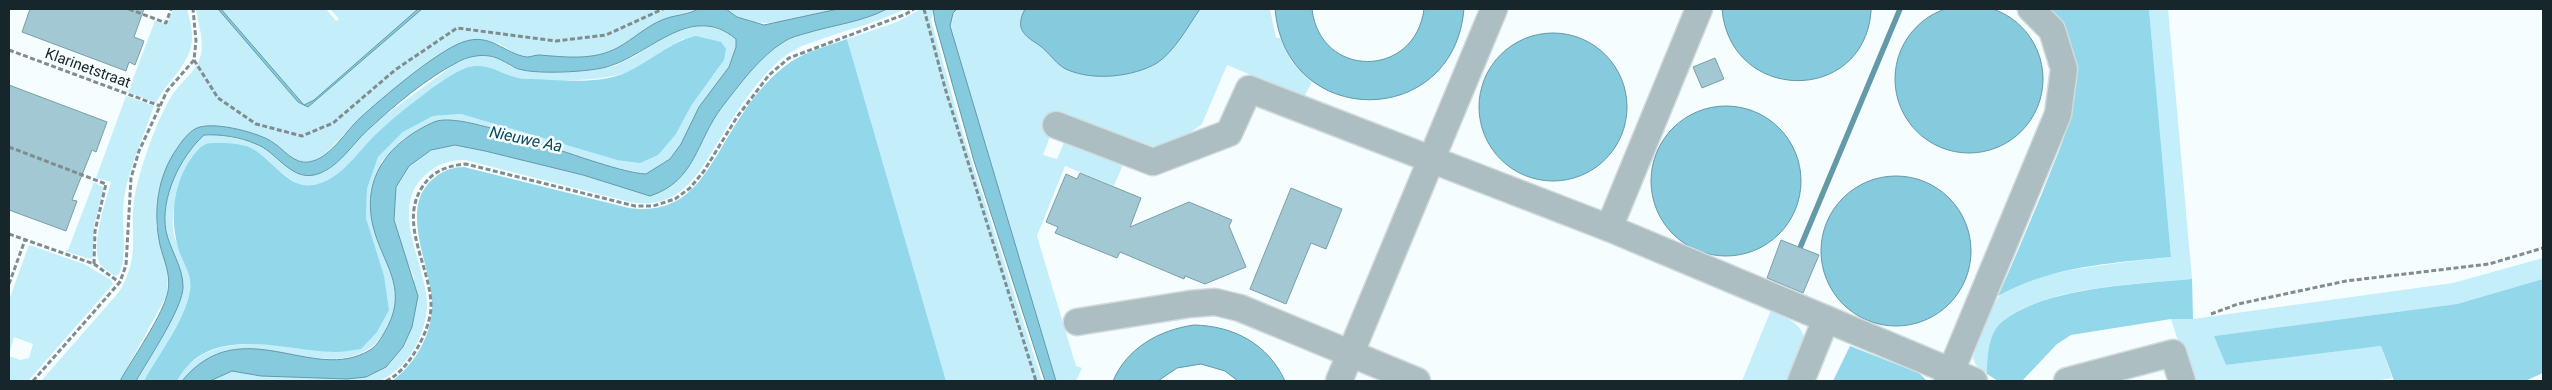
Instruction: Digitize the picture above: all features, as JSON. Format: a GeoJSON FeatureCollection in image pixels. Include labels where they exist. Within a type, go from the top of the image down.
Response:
{"type":"FeatureCollection","features":[{"type":"Feature","properties":{"kind":"lane"},"geometry":{"type":"LineString","coordinates":[[1339,381],[1494,9]]}},
{"type":"Feature","properties":{"kind":"lane"},"geometry":{"type":"LineString","coordinates":[[1609,228],[1699,9]]}},
{"type":"Feature","properties":{"kind":"lane"},"geometry":{"type":"LineString","coordinates":[[1056,125],[1153,162],[1229,133],[1249,89],[1609,228],[1826,319],[1958,378],[2058,114],[2064,69],[2052,30],[2031,9]]}},
{"type":"Feature","properties":{"kind":"lane"},"geometry":{"type":"LineString","coordinates":[[1077,322],[1190,304],[1215,302],[1240,308],[1417,381]]}},
{"type":"Feature","properties":{"kind":"lane"},"geometry":{"type":"LineString","coordinates":[[1801,381],[1826,319]]}},
{"type":"Feature","properties":{"kind":"lane"},"geometry":{"type":"LineString","coordinates":[[2067,381],[2173,352],[2182,381]]}},
{"type":"Feature","properties":{"kind":"path"},"geometry":{"type":"LineString","coordinates":[[129,9],[166,23],[171,9]]}},
{"type":"Feature","properties":{"kind":"path"},"geometry":{"type":"LineString","coordinates":[[33,381],[120,282],[126,265],[131,178],[139,151],[167,91],[194,60],[196,41],[193,9]]}},
{"type":"Feature","properties":{"kind":"path"},"geometry":{"type":"LineString","coordinates":[[194,60],[218,98],[256,124],[302,136],[333,123],[395,70],[458,28],[556,41],[606,35],[663,9]]}},
{"type":"Feature","properties":{"kind":"path"},"geometry":{"type":"LineString","coordinates":[[386,381],[407,364],[426,329],[431,309],[428,286],[413,226],[415,199],[428,177],[448,166],[466,164],[634,206],[653,206],[675,199],[690,188],[704,171],[748,103],[769,75],[789,58],[906,14],[914,9]]}},
{"type":"Feature","properties":{"kind":"path"},"geometry":{"type":"LineString","coordinates":[[924,9],[945,88],[1036,381]]}},
{"type":"Feature","properties":{"kind":"path","name":"Klarinetstraat"},"geometry":{"type":"LineString","coordinates":[[9,50],[160,106]]}},
{"type":"Feature","properties":{"kind":"path"},"geometry":{"type":"LineString","coordinates":[[9,147],[106,184],[95,231],[94,264]]}},
{"type":"Feature","properties":{"kind":"path"},"geometry":{"type":"LineString","coordinates":[[9,234],[94,264],[120,282]]}},
{"type":"Feature","properties":{"kind":"path"},"geometry":{"type":"LineString","coordinates":[[9,284],[25,240]]}},
{"type":"Feature","properties":{"kind":"path"},"geometry":{"type":"LineString","coordinates":[[2211,314],[2238,304],[2346,281],[2489,264],[2543,248]]}},
{"type":"Feature","properties":{"kind":"shaded area"},"geometry":{"type":"Polygon","coordinates":[[[1969,5],[1997,11],[2021,27],[2037,51],[2043,79],[2037,107],[2021,131],[1997,147],[1969,153],[1941,147],[1917,131],[1901,107],[1895,79],[1901,51],[1917,27],[1941,11],[1969,5]]]}},
{"type":"Feature","properties":{"kind":"shaded area"},"geometry":{"type":"Polygon","coordinates":[[[173,9],[187,9],[192,29],[191,46],[184,63],[156,103],[128,92],[155,21],[167,25],[173,9]]]}},
{"type":"Feature","properties":{"kind":"shaded area"},"geometry":{"type":"Polygon","coordinates":[[[196,9],[218,9],[298,102],[308,107],[422,9],[698,9],[661,20],[616,49],[598,55],[574,58],[536,55],[530,57],[515,54],[500,44],[481,40],[461,43],[419,70],[361,117],[326,153],[314,161],[305,162],[293,159],[268,139],[196,128],[178,147],[166,170],[156,225],[168,270],[167,295],[120,381],[41,381],[119,292],[126,278],[133,253],[133,216],[136,189],[146,154],[165,107],[193,71],[201,54],[201,37],[196,9]]]}},
{"type":"Feature","properties":{"kind":"shaded area"},"geometry":{"type":"Polygon","coordinates":[[[218,9],[221,9],[304,105],[298,102],[218,9]]]}},
{"type":"Feature","properties":{"kind":"shaded area"},"geometry":{"type":"Polygon","coordinates":[[[221,9],[326,9],[336,21],[339,19],[330,9],[418,9],[314,100],[304,105],[221,9]]]}},
{"type":"Feature","properties":{"kind":"shaded area"},"geometry":{"type":"Polygon","coordinates":[[[418,9],[422,9],[308,107],[304,105],[314,100],[418,9]]]}},
{"type":"Feature","properties":{"kind":"shaded area"},"geometry":{"type":"Polygon","coordinates":[[[698,9],[726,9],[737,17],[764,25],[838,9],[887,9],[858,20],[796,36],[767,54],[722,107],[713,120],[694,159],[677,181],[650,196],[583,175],[485,151],[455,145],[431,150],[409,166],[396,187],[394,220],[418,296],[412,327],[403,347],[386,367],[366,377],[347,379],[261,376],[232,371],[210,381],[182,381],[205,360],[228,351],[252,349],[325,359],[348,358],[370,350],[380,340],[388,326],[395,299],[391,275],[373,226],[370,208],[371,191],[383,162],[405,139],[419,130],[434,122],[450,120],[474,124],[598,163],[646,174],[670,159],[681,144],[699,107],[729,67],[736,47],[736,39],[719,29],[702,26],[685,29],[668,36],[619,63],[602,68],[574,71],[531,71],[517,69],[491,56],[467,58],[445,69],[412,92],[364,133],[338,162],[323,172],[314,175],[305,175],[290,169],[270,152],[250,142],[230,136],[204,135],[195,144],[180,166],[169,192],[166,205],[166,231],[179,265],[183,286],[178,307],[136,381],[120,381],[154,324],[168,291],[169,279],[158,233],[158,194],[165,170],[171,158],[183,140],[193,130],[211,126],[232,128],[269,140],[295,159],[306,162],[313,161],[326,154],[360,118],[410,76],[439,55],[463,42],[482,40],[527,57],[539,55],[590,56],[619,47],[662,20],[698,9]]]}},
{"type":"Feature","properties":{"kind":"shaded area"},"geometry":{"type":"Polygon","coordinates":[[[726,9],[838,9],[795,20],[766,23],[752,22],[738,17],[726,9]]]}},
{"type":"Feature","properties":{"kind":"shaded area"},"geometry":{"type":"Polygon","coordinates":[[[887,9],[905,9],[879,20],[802,46],[790,52],[776,63],[746,99],[700,170],[679,193],[665,200],[649,203],[630,202],[465,160],[446,162],[430,171],[417,184],[410,200],[409,217],[411,234],[425,288],[427,310],[425,321],[418,342],[408,358],[396,371],[380,381],[210,381],[232,371],[261,376],[347,379],[366,377],[386,367],[404,347],[412,327],[414,277],[402,250],[394,220],[396,187],[409,166],[431,150],[455,145],[485,151],[584,175],[650,196],[677,181],[694,159],[713,120],[722,107],[767,54],[796,36],[858,20],[887,9]]]}},
{"type":"Feature","properties":{"kind":"shaded area"},"geometry":{"type":"Polygon","coordinates":[[[921,9],[934,9],[931,20],[963,134],[1042,381],[946,381],[847,39],[897,22],[921,9]]]}},
{"type":"Feature","properties":{"kind":"shaded area"},"geometry":{"type":"Polygon","coordinates":[[[933,9],[957,9],[953,13],[950,26],[1056,381],[1045,381],[974,161],[933,9]]]}},
{"type":"Feature","properties":{"kind":"shaded area"},"geometry":{"type":"Polygon","coordinates":[[[957,9],[1270,9],[1276,38],[1280,38],[1292,62],[1312,82],[1304,97],[1227,65],[1202,124],[1169,148],[1127,143],[1058,115],[1043,155],[1057,159],[1066,138],[1124,162],[1114,186],[1065,166],[1037,236],[1076,366],[1082,368],[1076,381],[1056,381],[950,26],[953,13],[957,9]]]}},
{"type":"Feature","properties":{"kind":"shaded area"},"geometry":{"type":"Polygon","coordinates":[[[1025,9],[1200,9],[1170,52],[1157,63],[1137,72],[1113,76],[1090,76],[1064,68],[1025,34],[1022,30],[1021,21],[1025,9]]]}},
{"type":"Feature","properties":{"kind":"shaded area"},"geometry":{"type":"Polygon","coordinates":[[[1275,9],[1312,9],[1319,32],[1332,48],[1349,58],[1368,62],[1387,58],[1404,48],[1417,32],[1424,9],[1464,9],[1453,49],[1432,77],[1402,94],[1370,100],[1337,94],[1307,77],[1286,49],[1275,9]]]}},
{"type":"Feature","properties":{"kind":"shaded area"},"geometry":{"type":"Polygon","coordinates":[[[1722,9],[1871,9],[1871,12],[1863,42],[1845,64],[1822,77],[1796,81],[1771,76],[1748,62],[1730,40],[1722,9]]]}},
{"type":"Feature","properties":{"kind":"shaded area"},"geometry":{"type":"Polygon","coordinates":[[[2051,9],[2149,9],[2171,257],[2104,264],[2060,272],[2018,286],[1998,296],[2062,144],[2074,100],[2076,78],[2073,56],[2065,33],[2051,9]]]}},
{"type":"Feature","properties":{"kind":"shaded area"},"geometry":{"type":"Polygon","coordinates":[[[2149,9],[2168,9],[2192,279],[2093,289],[2043,300],[2021,309],[2003,321],[1994,332],[1988,353],[1987,374],[1976,365],[1973,358],[1990,312],[1998,298],[2009,289],[2052,274],[2171,257],[2149,9]]]}},
{"type":"Feature","properties":{"kind":"shaded area"},"geometry":{"type":"Polygon","coordinates":[[[704,25],[729,33],[736,39],[736,47],[729,67],[699,107],[681,144],[670,159],[646,174],[604,165],[479,124],[437,121],[403,139],[381,162],[386,250],[397,297],[396,305],[387,327],[374,344],[358,354],[340,358],[320,358],[257,349],[230,350],[207,361],[182,381],[177,381],[190,364],[207,352],[227,346],[248,344],[271,345],[336,352],[373,243],[366,218],[367,189],[378,157],[403,132],[433,116],[461,114],[617,160],[676,134],[691,106],[724,60],[683,39],[627,72],[605,77],[574,80],[529,80],[493,69],[472,67],[465,69],[445,80],[405,109],[374,136],[341,171],[326,182],[317,185],[300,184],[261,160],[227,146],[208,144],[201,148],[184,175],[176,198],[173,221],[177,245],[190,280],[188,298],[178,322],[144,381],[136,381],[171,320],[182,295],[181,272],[166,231],[166,205],[169,192],[180,166],[195,144],[204,135],[218,134],[258,144],[301,175],[325,172],[338,162],[357,138],[376,122],[456,63],[474,56],[488,56],[502,60],[512,67],[558,72],[593,70],[614,66],[635,56],[669,33],[704,25]]]}},
{"type":"Feature","properties":{"kind":"shaded area"},"geometry":{"type":"Polygon","coordinates":[[[1553,33],[1567,34],[1581,39],[1605,55],[1621,79],[1626,93],[1626,121],[1621,135],[1605,159],[1581,175],[1567,180],[1553,181],[1539,180],[1525,175],[1501,159],[1485,135],[1480,121],[1479,107],[1480,93],[1485,79],[1501,55],[1525,39],[1539,34],[1553,33]]]}},
{"type":"Feature","properties":{"kind":"shaded area"},"geometry":{"type":"Polygon","coordinates":[[[696,36],[721,42],[726,49],[724,60],[691,106],[676,134],[658,155],[640,163],[617,160],[461,114],[433,116],[403,132],[378,157],[367,189],[366,218],[384,276],[389,310],[377,332],[361,349],[334,352],[270,345],[248,344],[227,346],[208,351],[191,363],[177,381],[144,381],[171,337],[183,313],[190,290],[190,279],[176,238],[174,210],[179,182],[192,158],[203,145],[224,143],[248,147],[263,156],[292,181],[300,184],[318,184],[327,181],[349,164],[374,136],[405,109],[445,79],[466,68],[482,66],[526,79],[577,81],[603,79],[636,68],[669,47],[696,36]]]}},
{"type":"Feature","properties":{"kind":"shaded area"},"geometry":{"type":"Polygon","coordinates":[[[847,39],[946,381],[392,381],[414,359],[424,341],[431,320],[431,294],[417,224],[418,207],[422,192],[436,176],[451,169],[464,167],[629,208],[649,209],[666,205],[680,199],[703,177],[748,106],[776,74],[798,57],[847,39]]]}},
{"type":"Feature","properties":{"kind":"shaded area"},"geometry":{"type":"Polygon","coordinates":[[[126,96],[154,106],[126,186],[123,208],[124,246],[122,265],[119,274],[115,276],[100,264],[97,256],[100,223],[111,182],[96,178],[126,96]]]}},
{"type":"Feature","properties":{"kind":"shaded area"},"geometry":{"type":"Polygon","coordinates":[[[1726,106],[1741,107],[1755,112],[1779,128],[1795,152],[1800,166],[1800,196],[1795,210],[1779,234],[1755,250],[1741,255],[1726,256],[1711,255],[1697,250],[1673,234],[1657,210],[1652,196],[1651,181],[1652,166],[1657,152],[1673,128],[1697,112],[1711,107],[1726,106]]]}},
{"type":"Feature","properties":{"kind":"shaded area"},"geometry":{"type":"Polygon","coordinates":[[[1896,176],[1925,182],[1949,198],[1965,222],[1971,251],[1965,280],[1949,304],[1925,320],[1896,326],[1867,320],[1843,304],[1827,280],[1821,251],[1827,222],[1843,198],[1867,182],[1896,176]]]}},
{"type":"Feature","properties":{"kind":"shaded area"},"geometry":{"type":"Polygon","coordinates":[[[94,182],[104,188],[94,225],[93,257],[90,259],[65,251],[68,250],[94,182]]]}},
{"type":"Feature","properties":{"kind":"shaded area"},"geometry":{"type":"Polygon","coordinates":[[[29,245],[84,264],[111,280],[113,284],[28,381],[9,381],[9,356],[20,360],[29,358],[33,344],[14,337],[9,355],[9,300],[29,245]]]}},
{"type":"Feature","properties":{"kind":"shaded area"},"geometry":{"type":"Polygon","coordinates":[[[2543,258],[2543,279],[2457,304],[2215,336],[2226,365],[2381,346],[2392,378],[2375,381],[2191,381],[2171,319],[2193,319],[2453,283],[2543,258]]]}},
{"type":"Feature","properties":{"kind":"shaded area"},"geometry":{"type":"Polygon","coordinates":[[[2192,279],[2193,319],[2171,319],[2071,335],[2057,344],[2023,380],[1998,381],[1987,374],[1988,353],[1994,332],[2003,321],[2021,310],[2067,294],[2093,289],[2192,279]]]}},
{"type":"Feature","properties":{"kind":"shaded area"},"geometry":{"type":"Polygon","coordinates":[[[2543,279],[2543,373],[2525,381],[2394,381],[2381,346],[2226,365],[2214,336],[2457,304],[2543,279]]]}},
{"type":"Feature","properties":{"kind":"shaded area"},"geometry":{"type":"Polygon","coordinates":[[[1771,310],[1786,317],[1802,331],[1804,346],[1792,381],[1742,381],[1771,310]]]}},
{"type":"Feature","properties":{"kind":"shaded area"},"geometry":{"type":"Polygon","coordinates":[[[1194,325],[1223,329],[1236,333],[1248,340],[1269,357],[1285,381],[1238,381],[1225,371],[1201,364],[1177,368],[1158,381],[1113,381],[1127,359],[1146,342],[1169,331],[1194,325]]]}},
{"type":"Feature","properties":{"kind":"shaded area"},"geometry":{"type":"Polygon","coordinates":[[[1850,346],[1919,373],[1927,381],[1833,381],[1850,346]]]}},
{"type":"Feature","properties":{"kind":"building"},"geometry":{"type":"Polygon","coordinates":[[[30,9],[144,9],[134,37],[144,41],[135,65],[129,62],[126,71],[22,32],[30,9]]]}},
{"type":"Feature","properties":{"kind":"building"},"geometry":{"type":"Polygon","coordinates":[[[1715,58],[1724,79],[1702,88],[1693,67],[1715,58]]]}},
{"type":"Feature","properties":{"kind":"building"},"geometry":{"type":"Polygon","coordinates":[[[9,85],[107,122],[96,152],[92,150],[72,200],[77,201],[66,231],[9,210],[9,85]]]}},
{"type":"Feature","properties":{"kind":"building"},"geometry":{"type":"Polygon","coordinates":[[[1080,173],[1141,198],[1130,227],[1189,202],[1232,220],[1229,226],[1246,267],[1205,284],[1185,276],[1184,279],[1120,252],[1117,258],[1055,233],[1058,227],[1046,222],[1066,174],[1077,179],[1080,173]]]}},
{"type":"Feature","properties":{"kind":"building"},"geometry":{"type":"Polygon","coordinates":[[[1291,188],[1342,209],[1326,249],[1311,243],[1286,304],[1250,289],[1291,188]]]}},
{"type":"Feature","properties":{"kind":"building"},"geometry":{"type":"Polygon","coordinates":[[[1781,240],[1819,255],[1803,293],[1767,278],[1781,240]]]}},
{"type":"Feature","properties":{"kind":"waterway"},"geometry":{"type":"LineString","coordinates":[[1797,255],[1900,9]]}},
{"type":"Feature","properties":{"kind":"water label","name":"Nieuwe Aa"},"geometry":{"type":"Point","coordinates":[526,139]}}]}
